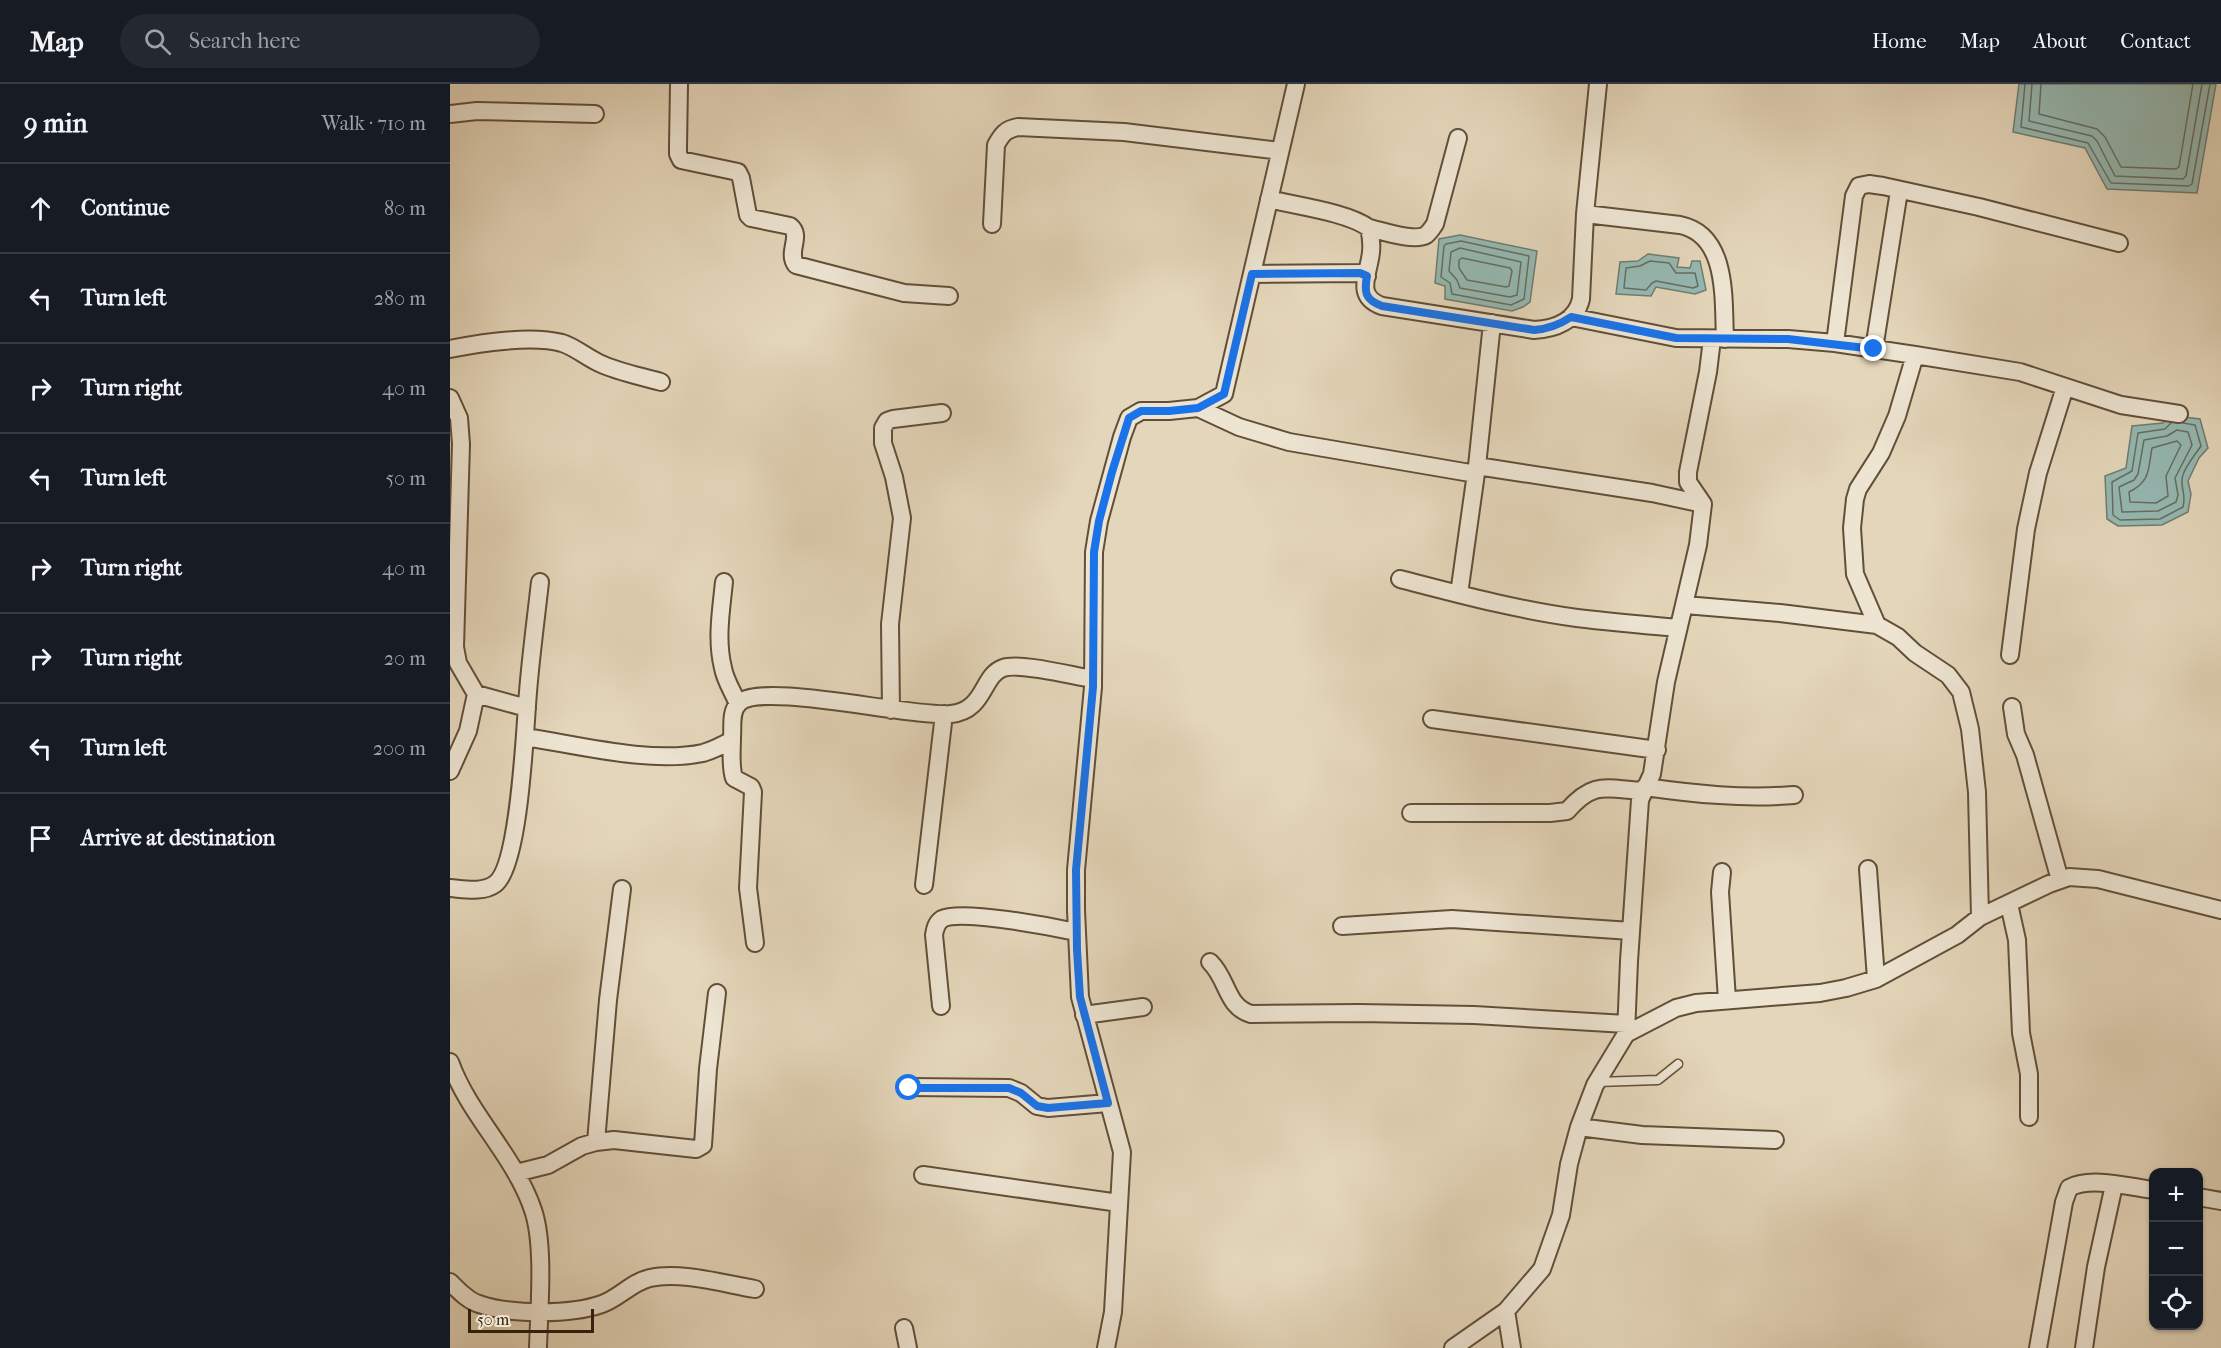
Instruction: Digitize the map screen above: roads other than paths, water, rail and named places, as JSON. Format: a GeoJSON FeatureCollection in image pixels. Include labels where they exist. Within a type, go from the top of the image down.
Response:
{"type":"FeatureCollection","features":[{"type":"Feature","properties":{"kind":"street"},"geometry":{"type":"LineString","coordinates":[[679,84],[678,154],[681,160],[738,172],[748,215],[751,218],[790,226],[794,229],[796,233],[791,255],[796,265],[904,293],[949,296]]}},
{"type":"Feature","properties":{"kind":"street"},"geometry":{"type":"LineString","coordinates":[[1106,1348],[1113,1312],[1122,1152],[1080,997],[1076,932],[1076,870],[1093,679],[1094,552],[1099,521],[1129,418],[1141,411],[1198,408],[1224,394],[1296,84]]}},
{"type":"Feature","properties":{"kind":"street"},"geometry":{"type":"LineString","coordinates":[[1369,228],[1372,251],[1365,289],[1367,298],[1372,303],[1534,330],[1544,330],[1560,324],[1579,309],[1581,298],[1585,214],[1598,84]]}},
{"type":"Feature","properties":{"kind":"street"},"geometry":{"type":"LineString","coordinates":[[450,114],[477,111],[596,114]]}},
{"type":"Feature","properties":{"kind":"street"},"geometry":{"type":"LineString","coordinates":[[992,224],[996,145],[1001,134],[1008,129],[1018,127],[1124,132],[1280,151]]}},
{"type":"Feature","properties":{"kind":"street"},"geometry":{"type":"LineString","coordinates":[[1269,199],[1347,217],[1360,221],[1369,228],[1410,237],[1421,237],[1429,234],[1435,224],[1458,138]]}},
{"type":"Feature","properties":{"kind":"street"},"geometry":{"type":"LineString","coordinates":[[1835,343],[1854,196],[1859,186],[1869,184],[1979,207],[2119,243]]}},
{"type":"Feature","properties":{"kind":"street"},"geometry":{"type":"LineString","coordinates":[[1874,349],[1899,190]]}},
{"type":"Feature","properties":{"kind":"street"},"geometry":{"type":"LineString","coordinates":[[1454,1348],[1506,1311],[1542,1269],[1562,1215],[1569,1164],[1580,1127],[1597,1082],[1626,1029],[1640,800],[1652,774],[1666,682],[1698,545],[1703,504],[1688,482],[1688,472],[1718,339],[1720,267],[1715,253],[1696,231],[1689,227],[1585,214]]}},
{"type":"Feature","properties":{"kind":"street"},"geometry":{"type":"LineString","coordinates":[[1252,274],[1360,273],[1367,276]]}},
{"type":"Feature","properties":{"kind":"street"},"geometry":{"type":"LineString","coordinates":[[1571,317],[1676,338],[1788,339],[1835,343],[1916,355],[2020,372],[2121,405],[2179,414]]}},
{"type":"Feature","properties":{"kind":"street"},"geometry":{"type":"LineString","coordinates":[[1459,594],[1477,470],[1492,323]]}},
{"type":"Feature","properties":{"kind":"street"},"geometry":{"type":"LineString","coordinates":[[450,349],[475,344],[547,340],[575,348],[598,363],[661,382]]}},
{"type":"Feature","properties":{"kind":"street"},"geometry":{"type":"LineString","coordinates":[[1877,625],[1855,573],[1852,528],[1855,500],[1858,489],[1881,453],[1897,416],[1916,355]]}},
{"type":"Feature","properties":{"kind":"street"},"geometry":{"type":"LineString","coordinates":[[2010,656],[2026,529],[2038,473],[2065,387]]}},
{"type":"Feature","properties":{"kind":"street"},"geometry":{"type":"LineString","coordinates":[[450,398],[459,418],[461,444],[455,647],[458,663],[476,694],[468,731],[450,771]]}},
{"type":"Feature","properties":{"kind":"street"},"geometry":{"type":"LineString","coordinates":[[1198,408],[1239,427],[1289,442],[1477,470],[1641,491],[1703,504]]}},
{"type":"Feature","properties":{"kind":"street"},"geometry":{"type":"LineString","coordinates":[[891,710],[890,624],[902,518],[894,477],[883,443],[883,428],[886,421],[893,419],[942,412]]}},
{"type":"Feature","properties":{"kind":"street"},"geometry":{"type":"LineString","coordinates":[[1400,579],[1487,602],[1575,618],[1678,628]]}},
{"type":"Feature","properties":{"kind":"street"},"geometry":{"type":"LineString","coordinates":[[450,888],[484,889],[495,885],[504,874],[520,801],[540,582]]}},
{"type":"Feature","properties":{"kind":"street"},"geometry":{"type":"LineString","coordinates":[[724,582],[719,634],[720,654],[723,670],[738,704]]}},
{"type":"Feature","properties":{"kind":"street"},"geometry":{"type":"LineString","coordinates":[[1685,605],[1780,613],[1877,625],[1898,637],[1948,675],[1960,692],[1970,729],[1977,792],[1980,917]]}},
{"type":"Feature","properties":{"kind":"street"},"geometry":{"type":"LineString","coordinates":[[754,943],[748,888],[753,792],[751,787],[734,778],[732,764],[733,713],[744,699],[808,697],[891,710],[944,714],[961,712],[972,706],[980,698],[996,671],[1005,667],[1032,668],[1093,679]]}},
{"type":"Feature","properties":{"kind":"street"},"geometry":{"type":"LineString","coordinates":[[450,676],[468,678]]}},
{"type":"Feature","properties":{"kind":"street"},"geometry":{"type":"LineString","coordinates":[[476,694],[527,708]]}},
{"type":"Feature","properties":{"kind":"street"},"geometry":{"type":"LineString","coordinates":[[2012,707],[2016,734],[2028,766],[2060,880]]}},
{"type":"Feature","properties":{"kind":"street"},"geometry":{"type":"LineString","coordinates":[[924,885],[944,714]]}},
{"type":"Feature","properties":{"kind":"street"},"geometry":{"type":"LineString","coordinates":[[1432,719],[1657,750]]}},
{"type":"Feature","properties":{"kind":"street"},"geometry":{"type":"LineString","coordinates":[[525,737],[638,755],[700,753],[732,740]]}},
{"type":"Feature","properties":{"kind":"street"},"geometry":{"type":"LineString","coordinates":[[1411,813],[1567,811],[1580,796],[1595,788],[1644,789],[1706,796],[1754,798],[1794,795]]}},
{"type":"Feature","properties":{"kind":"street"},"geometry":{"type":"LineString","coordinates":[[1868,869],[1875,979]]}},
{"type":"Feature","properties":{"kind":"street"},"geometry":{"type":"LineString","coordinates":[[1722,872],[1720,892],[1727,1000]]}},
{"type":"Feature","properties":{"kind":"street"},"geometry":{"type":"LineString","coordinates":[[1210,962],[1219,970],[1234,1005],[1242,1012],[1251,1014],[1474,1015],[1626,1029],[1676,1008],[1696,1003],[1820,993],[1875,979],[1957,935],[1980,917],[2069,877],[2098,879],[2221,910]]}},
{"type":"Feature","properties":{"kind":"street"},"geometry":{"type":"LineString","coordinates":[[596,1142],[608,1000],[622,889]]}},
{"type":"Feature","properties":{"kind":"street"},"geometry":{"type":"LineString","coordinates":[[2009,904],[2017,940],[2021,1033],[2030,1081],[2029,1117]]}},
{"type":"Feature","properties":{"kind":"street"},"geometry":{"type":"LineString","coordinates":[[941,1006],[934,935],[935,927],[940,920],[949,917],[986,918],[1024,922],[1076,932]]}},
{"type":"Feature","properties":{"kind":"street"},"geometry":{"type":"LineString","coordinates":[[1342,926],[1452,919],[1631,931]]}},
{"type":"Feature","properties":{"kind":"street"},"geometry":{"type":"LineString","coordinates":[[516,1173],[554,1162],[582,1146],[596,1142],[615,1140],[696,1149],[703,1146],[708,1069],[717,993]]}},
{"type":"Feature","properties":{"kind":"street"},"geometry":{"type":"LineString","coordinates":[[1084,1015],[1143,1007]]}},
{"type":"Feature","properties":{"kind":"street"},"geometry":{"type":"LineString","coordinates":[[450,1062],[455,1080],[516,1173],[534,1211],[539,1242],[538,1348]]}},
{"type":"Feature","properties":{"kind":"street"},"geometry":{"type":"LineString","coordinates":[[909,1088],[1009,1088],[1021,1093],[1037,1106],[1048,1108],[1108,1103]]}},
{"type":"Feature","properties":{"kind":"street"},"geometry":{"type":"LineString","coordinates":[[1580,1127],[1641,1135],[1775,1140]]}},
{"type":"Feature","properties":{"kind":"street"},"geometry":{"type":"LineString","coordinates":[[922,1174],[1119,1203]]}},
{"type":"Feature","properties":{"kind":"street"},"geometry":{"type":"LineString","coordinates":[[2038,1348],[2064,1202],[2069,1188],[2088,1182],[2149,1189]]}},
{"type":"Feature","properties":{"kind":"street"},"geometry":{"type":"LineString","coordinates":[[2084,1348],[2096,1267],[2114,1185]]}},
{"type":"Feature","properties":{"kind":"street"},"geometry":{"type":"LineString","coordinates":[[2203,1198],[2221,1201]]}},
{"type":"Feature","properties":{"kind":"street"},"geometry":{"type":"LineString","coordinates":[[450,1282],[477,1304],[511,1310],[539,1311],[573,1310],[597,1305],[648,1278],[661,1276],[690,1278],[755,1289]]}},
{"type":"Feature","properties":{"kind":"street"},"geometry":{"type":"LineString","coordinates":[[1506,1311],[1512,1348]]}},
{"type":"Feature","properties":{"kind":"street"},"geometry":{"type":"LineString","coordinates":[[904,1328],[908,1348]]}},
{"type":"Feature","properties":{"kind":"lane"},"geometry":{"type":"LineString","coordinates":[[1597,1082],[1658,1080],[1678,1064]]}},
{"type":"Feature","properties":{"kind":"water"},"geometry":{"type":"Polygon","coordinates":[[[2019,84],[2216,84],[2197,193],[2107,189],[2085,148],[2013,132],[2019,84]]]}},
{"type":"Feature","properties":{"kind":"water"},"geometry":{"type":"Polygon","coordinates":[[[1460,235],[1537,251],[1530,302],[1512,311],[1445,299],[1445,286],[1435,283],[1439,239],[1460,235]]]}},
{"type":"Feature","properties":{"kind":"water"},"geometry":{"type":"Polygon","coordinates":[[[1648,254],[1679,258],[1677,267],[1690,268],[1692,261],[1700,261],[1706,290],[1695,294],[1656,287],[1651,296],[1616,294],[1620,262],[1638,261],[1648,254]]]}},
{"type":"Feature","properties":{"kind":"water"},"geometry":{"type":"Polygon","coordinates":[[[2168,415],[2200,419],[2208,448],[2199,458],[2188,481],[2191,494],[2188,512],[2162,525],[2118,526],[2107,519],[2105,476],[2126,468],[2132,426],[2163,423],[2168,415]]]}}]}
